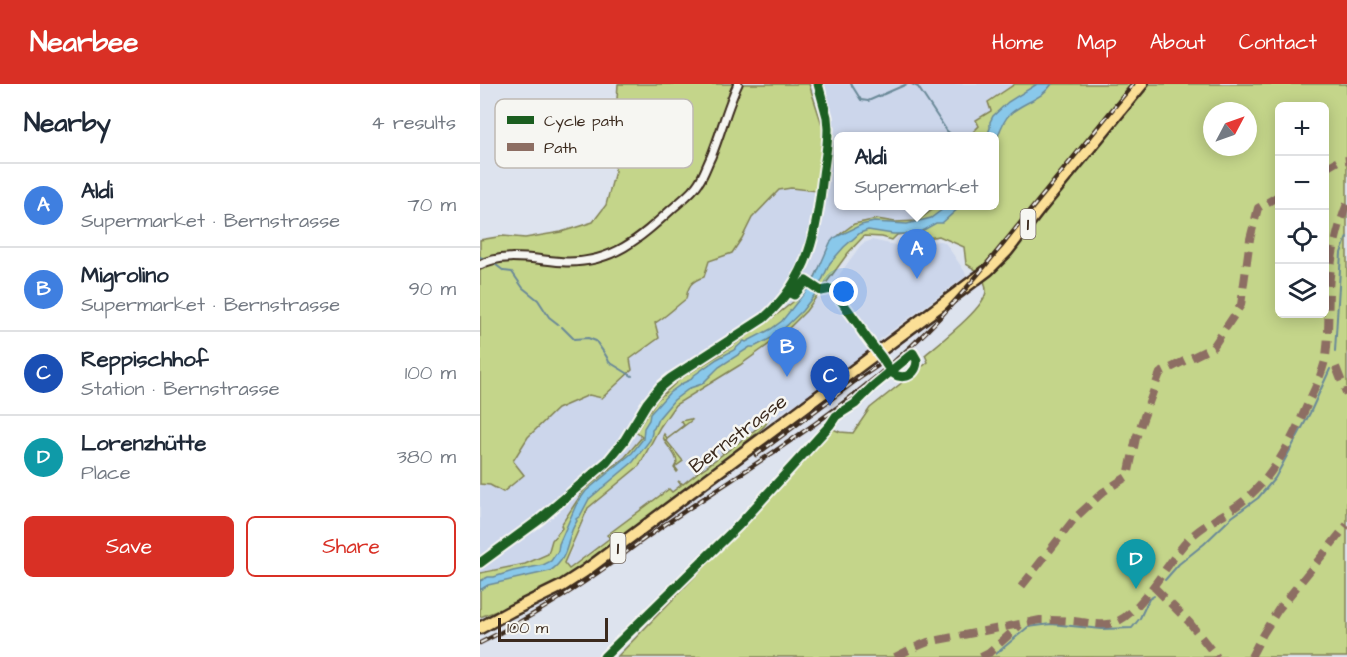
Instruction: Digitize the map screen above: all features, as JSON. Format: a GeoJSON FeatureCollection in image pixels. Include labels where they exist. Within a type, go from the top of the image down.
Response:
{"type":"FeatureCollection","features":[{"type":"Feature","properties":{"kind":"main road","name":"Bernstrasse"},"geometry":{"type":"LineString","coordinates":[[480,628],[562,586],[601,560],[987,270],[1007,251],[1142,84]]}},
{"type":"Feature","properties":{"kind":"main road","name":"Bernstrasse"},"geometry":{"type":"LineString","coordinates":[[480,620],[511,611]]}},
{"type":"Feature","properties":{"kind":"street"},"geometry":{"type":"LineString","coordinates":[[480,265],[498,258],[588,261],[609,255],[632,244],[699,183],[738,84]]}},
{"type":"Feature","properties":{"kind":"street"},"geometry":{"type":"LineString","coordinates":[[480,563],[539,520],[607,462],[660,387],[682,370],[764,318],[788,292],[810,250],[817,222],[828,129],[818,84]]}},
{"type":"Feature","properties":{"kind":"shaded area"},"geometry":{"type":"Polygon","coordinates":[[[809,84],[1015,84],[988,101],[991,111],[976,120],[979,126],[973,132],[834,132],[834,210],[932,210],[917,221],[895,222],[877,219],[828,251],[813,281],[793,302],[722,353],[680,379],[636,432],[643,437],[625,457],[584,490],[562,528],[552,540],[549,554],[525,564],[480,573],[480,484],[490,485],[503,492],[523,475],[513,461],[528,437],[557,409],[589,395],[602,398],[632,370],[630,359],[659,338],[655,323],[686,299],[694,280],[704,277],[709,261],[732,252],[752,218],[779,190],[791,188],[817,191],[818,112],[809,84]]]}},
{"type":"Feature","properties":{"kind":"shaded area"},"geometry":{"type":"Polygon","coordinates":[[[872,240],[904,247],[942,241],[966,276],[880,339],[876,346],[823,386],[763,424],[672,493],[668,489],[608,534],[610,538],[569,569],[564,563],[588,508],[639,466],[675,405],[761,351],[800,317],[819,294],[834,282],[860,246],[872,240]]]}},
{"type":"Feature","properties":{"kind":"green space"},"geometry":{"type":"Polygon","coordinates":[[[618,84],[809,84],[823,128],[817,191],[791,188],[779,190],[752,218],[732,253],[709,261],[704,277],[691,285],[686,299],[655,323],[659,338],[630,359],[632,370],[602,398],[589,395],[557,409],[528,437],[513,461],[524,475],[503,492],[490,485],[480,484],[480,240],[503,236],[525,238],[561,232],[593,222],[606,205],[615,168],[693,168],[693,99],[617,99],[618,84]]]}},
{"type":"Feature","properties":{"kind":"green space"},"geometry":{"type":"Polygon","coordinates":[[[1015,84],[1347,84],[1347,657],[617,657],[742,528],[827,434],[833,429],[853,433],[870,408],[928,362],[925,355],[961,324],[984,298],[986,291],[981,273],[966,264],[964,247],[939,236],[928,238],[922,231],[897,235],[892,240],[864,236],[848,253],[806,311],[782,335],[740,365],[675,405],[639,466],[588,508],[564,563],[569,569],[610,538],[607,535],[669,489],[672,492],[681,485],[678,481],[683,484],[697,473],[695,470],[698,472],[710,464],[708,460],[711,463],[723,454],[721,450],[725,453],[736,444],[734,441],[738,443],[749,434],[747,431],[751,433],[762,424],[760,421],[762,415],[767,414],[768,421],[762,428],[705,476],[593,560],[539,593],[480,617],[480,573],[525,564],[548,554],[552,540],[562,528],[561,525],[584,490],[625,457],[642,437],[636,432],[656,401],[680,379],[722,353],[793,302],[813,281],[839,235],[854,224],[877,219],[895,222],[917,221],[932,210],[999,210],[999,132],[973,132],[979,126],[976,120],[991,111],[988,102],[1015,84]]]}},
{"type":"Feature","properties":{"kind":"green space"},"geometry":{"type":"Polygon","coordinates":[[[692,420],[666,440],[683,461],[675,467],[677,472],[674,468],[676,458],[663,436],[664,434],[667,438],[684,425],[681,421],[692,420]]]}},
{"type":"Feature","properties":{"kind":"water"},"geometry":{"type":"Polygon","coordinates":[[[1037,84],[1052,84],[1043,94],[1007,117],[999,133],[988,132],[993,116],[1008,102],[1037,84]]]}},
{"type":"Feature","properties":{"kind":"water"},"geometry":{"type":"Polygon","coordinates":[[[942,210],[957,210],[942,223],[936,223],[920,232],[893,234],[868,230],[860,233],[830,263],[816,293],[802,311],[777,335],[750,347],[719,367],[702,384],[690,388],[674,400],[658,419],[650,440],[633,462],[589,499],[576,519],[565,553],[557,565],[550,571],[488,585],[480,590],[480,581],[488,577],[543,565],[551,561],[558,551],[576,505],[586,491],[632,453],[643,439],[644,428],[650,414],[669,393],[717,359],[734,350],[744,341],[771,329],[782,321],[813,282],[834,238],[861,225],[874,222],[907,224],[931,218],[942,210]]]}},
{"type":"Feature","properties":{"kind":"waterway"},"geometry":{"type":"LineString","coordinates":[[851,84],[861,100],[868,101],[907,84]]}},
{"type":"Feature","properties":{"kind":"waterway"},"geometry":{"type":"LineString","coordinates":[[912,84],[918,87],[948,132]]}},
{"type":"Feature","properties":{"kind":"waterway"},"geometry":{"type":"LineString","coordinates":[[1335,351],[1341,253],[1347,237]]}},
{"type":"Feature","properties":{"kind":"waterway"},"geometry":{"type":"LineString","coordinates":[[480,257],[485,259]]}},
{"type":"Feature","properties":{"kind":"waterway"},"geometry":{"type":"LineString","coordinates":[[492,262],[504,271],[512,272],[523,288],[538,300],[549,317],[558,324]]}},
{"type":"Feature","properties":{"kind":"waterway"},"geometry":{"type":"LineString","coordinates":[[562,327],[574,339],[588,338],[596,341],[609,362],[632,376]]}},
{"type":"Feature","properties":{"kind":"waterway"},"geometry":{"type":"LineString","coordinates":[[1165,580],[1179,564],[1232,517],[1258,498],[1275,478],[1310,413],[1330,369]]}},
{"type":"Feature","properties":{"kind":"waterway"},"geometry":{"type":"LineString","coordinates":[[996,654],[1028,627],[1051,624],[1102,629],[1132,628],[1140,618],[1149,599],[1154,596]]}},
{"type":"Feature","properties":{"kind":"railway"},"geometry":{"type":"LineString","coordinates":[[640,542],[803,432],[896,360],[946,311],[977,276],[1133,84]]}},
{"type":"Feature","properties":{"kind":"railway"},"geometry":{"type":"LineString","coordinates":[[756,455],[879,365]]}},
{"type":"Feature","properties":{"kind":"railway"},"geometry":{"type":"LineString","coordinates":[[480,643],[565,595],[645,538]]}},
{"type":"Feature","properties":{"kind":"marked path"},"geometry":{"type":"LineString","coordinates":[[1329,166],[1338,161],[1347,160]]}},
{"type":"Feature","properties":{"kind":"marked path"},"geometry":{"type":"LineString","coordinates":[[1021,587],[1075,518],[1103,492],[1128,476],[1136,438],[1160,373],[1213,347],[1241,305],[1250,239],[1258,208],[1275,198]]}},
{"type":"Feature","properties":{"kind":"marked path"},"geometry":{"type":"LineString","coordinates":[[895,657],[928,642],[1040,620],[1102,624],[1120,620],[1142,600],[1191,537],[1240,503],[1257,488],[1275,466],[1290,441],[1323,368],[1327,348],[1332,258],[1347,204]]}},
{"type":"Feature","properties":{"kind":"marked path"},"geometry":{"type":"LineString","coordinates":[[1336,367],[1347,395]]}},
{"type":"Feature","properties":{"kind":"marked path"},"geometry":{"type":"LineString","coordinates":[[1251,657],[1278,610],[1347,525]]}},
{"type":"Feature","properties":{"kind":"marked path"},"geometry":{"type":"LineString","coordinates":[[1154,587],[1189,622],[1217,657]]}},
{"type":"Feature","properties":{"kind":"marked path"},"geometry":{"type":"LineString","coordinates":[[981,657],[989,653],[1020,625]]}},
{"type":"Feature","properties":{"kind":"cycle path"},"geometry":{"type":"LineString","coordinates":[[480,563],[539,520],[607,462],[660,387],[764,318],[792,287],[808,253],[813,235],[826,152],[827,117],[818,84]]}},
{"type":"Feature","properties":{"kind":"cycle path"},"geometry":{"type":"LineString","coordinates":[[604,657],[739,525],[836,416],[855,404],[873,386],[913,353],[917,360],[915,370],[904,377],[897,376],[892,372],[890,371],[831,289],[821,291],[806,281],[794,295],[788,292]]}},
{"type":"Feature","properties":{"kind":"place","name":"Aldi"},"geometry":{"type":"Point","coordinates":[917,279]}},
{"type":"Feature","properties":{"kind":"place","name":"Migrolino"},"geometry":{"type":"Point","coordinates":[787,377]}},
{"type":"Feature","properties":{"kind":"place","name":"Reppischhof"},"geometry":{"type":"Point","coordinates":[830,406]}},
{"type":"Feature","properties":{"kind":"place","name":"Lorenzhütte"},"geometry":{"type":"Point","coordinates":[1136,589]}}]}
